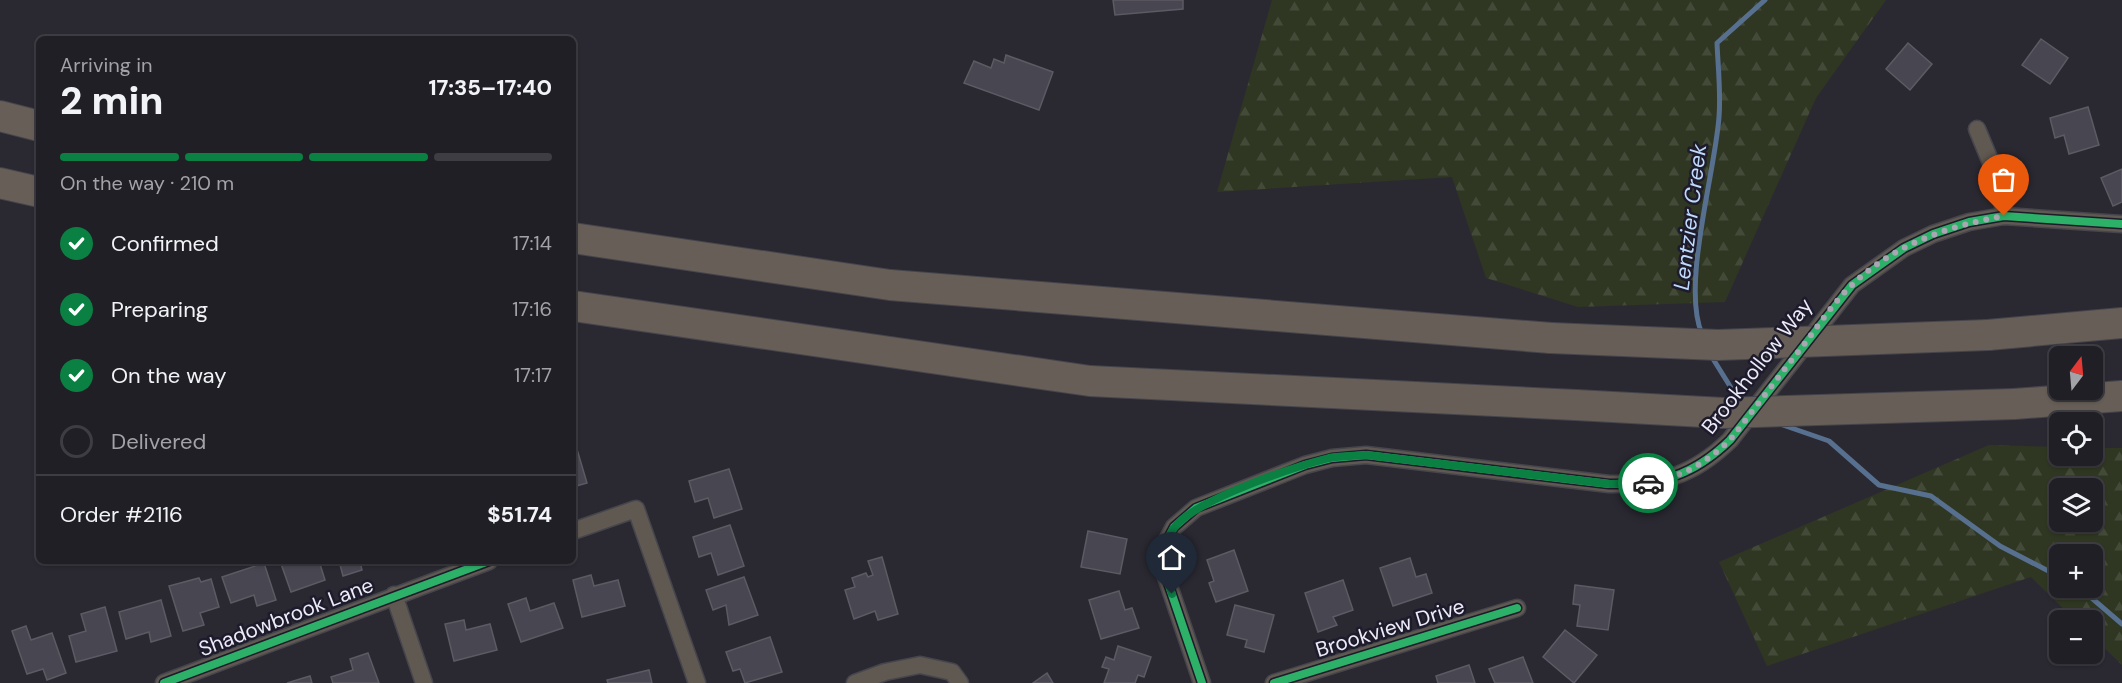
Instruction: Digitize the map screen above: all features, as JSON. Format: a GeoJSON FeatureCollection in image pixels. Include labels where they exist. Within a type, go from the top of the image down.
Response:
{"type":"FeatureCollection","features":[{"type":"Feature","properties":{"kind":"highway"},"geometry":{"type":"LineString","coordinates":[[0,116],[36,125]]}},
{"type":"Feature","properties":{"kind":"highway"},"geometry":{"type":"LineString","coordinates":[[0,183],[36,191]]}},
{"type":"Feature","properties":{"kind":"highway"},"geometry":{"type":"LineString","coordinates":[[576,238],[890,285],[1551,338],[1718,345],[1988,335],[2122,323]]}},
{"type":"Feature","properties":{"kind":"highway"},"geometry":{"type":"LineString","coordinates":[[576,306],[1090,381],[1723,413],[2014,404],[2122,396]]}},
{"type":"Feature","properties":{"kind":"street"},"geometry":{"type":"LineString","coordinates":[[1977,129],[2001,187],[2004,216]]}},
{"type":"Feature","properties":{"kind":"street","name":"Brookhollow Way"},"geometry":{"type":"LineString","coordinates":[[1202,683],[1164,572],[1164,546],[1174,527],[1196,507],[1305,465],[1332,458],[1366,455],[1610,484],[1636,484],[1686,474],[1710,460],[1730,440],[1852,285],[1904,248],[1933,234],[1970,222],[2004,216],[2122,224]]}},
{"type":"Feature","properties":{"kind":"street"},"geometry":{"type":"LineString","coordinates":[[576,530],[636,509],[697,683]]}},
{"type":"Feature","properties":{"kind":"street","name":"Shadowbrook Lane"},"geometry":{"type":"LineString","coordinates":[[164,683],[481,564]]}},
{"type":"Feature","properties":{"kind":"street"},"geometry":{"type":"LineString","coordinates":[[394,595],[424,683]]}},
{"type":"Feature","properties":{"kind":"street","name":"Brookview Drive"},"geometry":{"type":"LineString","coordinates":[[1274,683],[1517,608]]}},
{"type":"Feature","properties":{"kind":"street"},"geometry":{"type":"LineString","coordinates":[[855,683],[885,672],[920,665],[952,672],[960,683]]}},
{"type":"Feature","properties":{"kind":"green space"},"geometry":{"type":"Polygon","coordinates":[[[1272,0],[1886,0],[1816,98],[1725,302],[1578,307],[1486,278],[1452,177],[1217,192],[1272,0]]]}},
{"type":"Feature","properties":{"kind":"green space"},"geometry":{"type":"Polygon","coordinates":[[[1989,445],[2049,447],[2049,466],[2103,466],[2103,448],[2122,448],[2122,665],[2103,647],[2103,610],[2065,610],[2052,598],[2103,598],[2103,544],[2049,544],[2049,595],[2031,577],[1767,666],[1719,562],[1989,445]]]}},
{"type":"Feature","properties":{"kind":"building"},"geometry":{"type":"Polygon","coordinates":[[[1113,0],[1183,0],[1183,9],[1115,15],[1113,0]]]}},
{"type":"Feature","properties":{"kind":"building"},"geometry":{"type":"Polygon","coordinates":[[[2041,39],[2068,58],[2050,84],[2022,65],[2041,39]]]}},
{"type":"Feature","properties":{"kind":"building"},"geometry":{"type":"Polygon","coordinates":[[[1908,43],[1932,64],[1910,90],[1886,69],[1908,43]]]}},
{"type":"Feature","properties":{"kind":"building"},"geometry":{"type":"Polygon","coordinates":[[[1006,55],[1053,72],[1039,110],[964,83],[974,61],[991,68],[994,59],[1004,63],[1006,55]]]}},
{"type":"Feature","properties":{"kind":"building"},"geometry":{"type":"Polygon","coordinates":[[[2088,107],[2099,145],[2069,154],[2064,135],[2055,138],[2050,118],[2088,107]]]}},
{"type":"Feature","properties":{"kind":"building"},"geometry":{"type":"Polygon","coordinates":[[[2122,169],[2122,202],[2113,206],[2101,178],[2122,169]]]}},
{"type":"Feature","properties":{"kind":"building"},"geometry":{"type":"Polygon","coordinates":[[[576,446],[587,483],[576,486],[576,446]]]}},
{"type":"Feature","properties":{"kind":"building"},"geometry":{"type":"Polygon","coordinates":[[[729,469],[742,509],[714,518],[708,498],[695,502],[689,481],[729,469]]]}},
{"type":"Feature","properties":{"kind":"building"},"geometry":{"type":"Polygon","coordinates":[[[730,525],[744,566],[718,575],[711,553],[699,557],[693,537],[730,525]]]}},
{"type":"Feature","properties":{"kind":"building"},"geometry":{"type":"Polygon","coordinates":[[[1088,531],[1127,539],[1120,574],[1081,567],[1088,531]]]}},
{"type":"Feature","properties":{"kind":"building"},"geometry":{"type":"Polygon","coordinates":[[[1234,550],[1248,591],[1216,602],[1209,583],[1214,581],[1207,560],[1234,550]]]}},
{"type":"Feature","properties":{"kind":"building"},"geometry":{"type":"Polygon","coordinates":[[[882,557],[898,614],[878,620],[875,611],[854,619],[845,590],[855,587],[852,578],[866,573],[868,577],[873,575],[868,561],[882,557]]]}},
{"type":"Feature","properties":{"kind":"building"},"geometry":{"type":"Polygon","coordinates":[[[1410,558],[1416,577],[1426,574],[1432,593],[1393,606],[1380,568],[1410,558]]]}},
{"type":"Feature","properties":{"kind":"building"},"geometry":{"type":"Polygon","coordinates":[[[264,564],[276,600],[257,606],[254,595],[231,603],[222,577],[264,564]]]}},
{"type":"Feature","properties":{"kind":"building"},"geometry":{"type":"Polygon","coordinates":[[[281,564],[320,564],[325,580],[291,592],[281,564]]]}},
{"type":"Feature","properties":{"kind":"building"},"geometry":{"type":"Polygon","coordinates":[[[340,564],[360,564],[362,570],[343,576],[340,564]]]}},
{"type":"Feature","properties":{"kind":"building"},"geometry":{"type":"Polygon","coordinates":[[[591,575],[594,586],[618,580],[625,606],[582,617],[573,580],[591,575]]]}},
{"type":"Feature","properties":{"kind":"building"},"geometry":{"type":"Polygon","coordinates":[[[744,577],[758,615],[729,625],[726,605],[713,610],[706,590],[744,577]]]}},
{"type":"Feature","properties":{"kind":"building"},"geometry":{"type":"Polygon","coordinates":[[[199,578],[201,582],[211,579],[219,607],[200,613],[204,625],[183,631],[169,586],[199,578]]]}},
{"type":"Feature","properties":{"kind":"building"},"geometry":{"type":"Polygon","coordinates":[[[1343,580],[1353,610],[1333,617],[1337,625],[1318,632],[1305,593],[1343,580]]]}},
{"type":"Feature","properties":{"kind":"building"},"geometry":{"type":"Polygon","coordinates":[[[1575,585],[1614,590],[1608,630],[1577,626],[1580,605],[1573,604],[1575,585]]]}},
{"type":"Feature","properties":{"kind":"building"},"geometry":{"type":"Polygon","coordinates":[[[1119,591],[1125,610],[1132,608],[1139,628],[1101,639],[1089,600],[1119,591]]]}},
{"type":"Feature","properties":{"kind":"building"},"geometry":{"type":"Polygon","coordinates":[[[526,598],[530,611],[554,603],[563,628],[521,642],[508,604],[526,598]]]}},
{"type":"Feature","properties":{"kind":"building"},"geometry":{"type":"Polygon","coordinates":[[[161,600],[171,636],[151,642],[149,632],[126,639],[119,612],[161,600]]]}},
{"type":"Feature","properties":{"kind":"building"},"geometry":{"type":"Polygon","coordinates":[[[1235,605],[1274,615],[1264,652],[1245,647],[1247,640],[1227,635],[1235,605]]]}},
{"type":"Feature","properties":{"kind":"building"},"geometry":{"type":"Polygon","coordinates":[[[105,607],[117,651],[76,662],[69,636],[86,631],[81,614],[105,607]]]}},
{"type":"Feature","properties":{"kind":"building"},"geometry":{"type":"Polygon","coordinates":[[[464,620],[466,630],[490,624],[497,650],[454,661],[445,624],[464,620]]]}},
{"type":"Feature","properties":{"kind":"building"},"geometry":{"type":"Polygon","coordinates":[[[26,626],[31,640],[52,633],[66,673],[47,680],[43,669],[27,674],[12,631],[26,626]]]}},
{"type":"Feature","properties":{"kind":"building"},"geometry":{"type":"Polygon","coordinates":[[[1565,630],[1597,655],[1574,683],[1543,657],[1565,630]]]}},
{"type":"Feature","properties":{"kind":"building"},"geometry":{"type":"Polygon","coordinates":[[[770,637],[782,672],[745,683],[740,669],[733,671],[726,652],[770,637]]]}},
{"type":"Feature","properties":{"kind":"building"},"geometry":{"type":"Polygon","coordinates":[[[1118,646],[1151,657],[1144,677],[1138,675],[1135,683],[1104,683],[1109,669],[1102,667],[1106,657],[1114,660],[1118,646]]]}},
{"type":"Feature","properties":{"kind":"building"},"geometry":{"type":"Polygon","coordinates":[[[368,653],[379,683],[333,683],[331,677],[353,670],[350,659],[368,653]]]}},
{"type":"Feature","properties":{"kind":"building"},"geometry":{"type":"Polygon","coordinates":[[[1523,657],[1533,683],[1495,683],[1489,669],[1523,657]]]}},
{"type":"Feature","properties":{"kind":"building"},"geometry":{"type":"Polygon","coordinates":[[[1469,665],[1475,683],[1438,683],[1436,676],[1469,665]]]}},
{"type":"Feature","properties":{"kind":"building"},"geometry":{"type":"Polygon","coordinates":[[[649,670],[652,683],[608,683],[607,680],[649,670]]]}},
{"type":"Feature","properties":{"kind":"building"},"geometry":{"type":"Polygon","coordinates":[[[1047,673],[1053,683],[1033,683],[1047,673]]]}},
{"type":"Feature","properties":{"kind":"building"},"geometry":{"type":"Polygon","coordinates":[[[310,676],[312,683],[287,683],[310,676]]]}},
{"type":"Feature","properties":{"kind":"waterway","name":"Lentzier Creek"},"geometry":{"type":"LineString","coordinates":[[1702,334],[1695,288],[1701,228],[1719,117],[1717,43],[1765,0]]}},
{"type":"Feature","properties":{"kind":"waterway","name":"Lentzier Creek"},"geometry":{"type":"LineString","coordinates":[[1710,354],[1733,391],[1745,401]]}},
{"type":"Feature","properties":{"kind":"waterway","name":"Lentzier Creek"},"geometry":{"type":"LineString","coordinates":[[1780,424],[1829,441],[1879,485],[1931,496],[2000,546],[2049,571]]}},
{"type":"Feature","properties":{"kind":"waterway","name":"Lentzier Creek"},"geometry":{"type":"LineString","coordinates":[[2092,598],[2122,624]]}},
{"type":"Feature","properties":{"kind":"cycle path"},"geometry":{"type":"LineString","coordinates":[[1202,683],[1164,571],[1164,546],[1174,527],[1196,508],[1305,465],[1332,458],[1366,455],[1609,484],[1644,483],[1675,476],[1703,462],[1730,440],[1852,285],[1904,248],[1933,234],[1969,222],[2004,216],[2122,224]]}},
{"type":"Feature","properties":{"kind":"cycle path"},"geometry":{"type":"LineString","coordinates":[[164,683],[481,564]]}},
{"type":"Feature","properties":{"kind":"cycle path"},"geometry":{"type":"LineString","coordinates":[[1274,683],[1517,608]]}},
{"type":"Feature","properties":{"kind":"way so far"},"geometry":{"type":"LineString","coordinates":[[1648,483],[1686,474],[1710,460],[1730,440],[1841,297],[1877,265],[1933,234],[1970,222],[2004,216]]}},
{"type":"Feature","properties":{"kind":"route"},"geometry":{"type":"LineString","coordinates":[[1172,594],[1164,572],[1164,546],[1174,527],[1196,507],[1305,465],[1332,458],[1366,455],[1610,484],[1648,483]]}}]}
